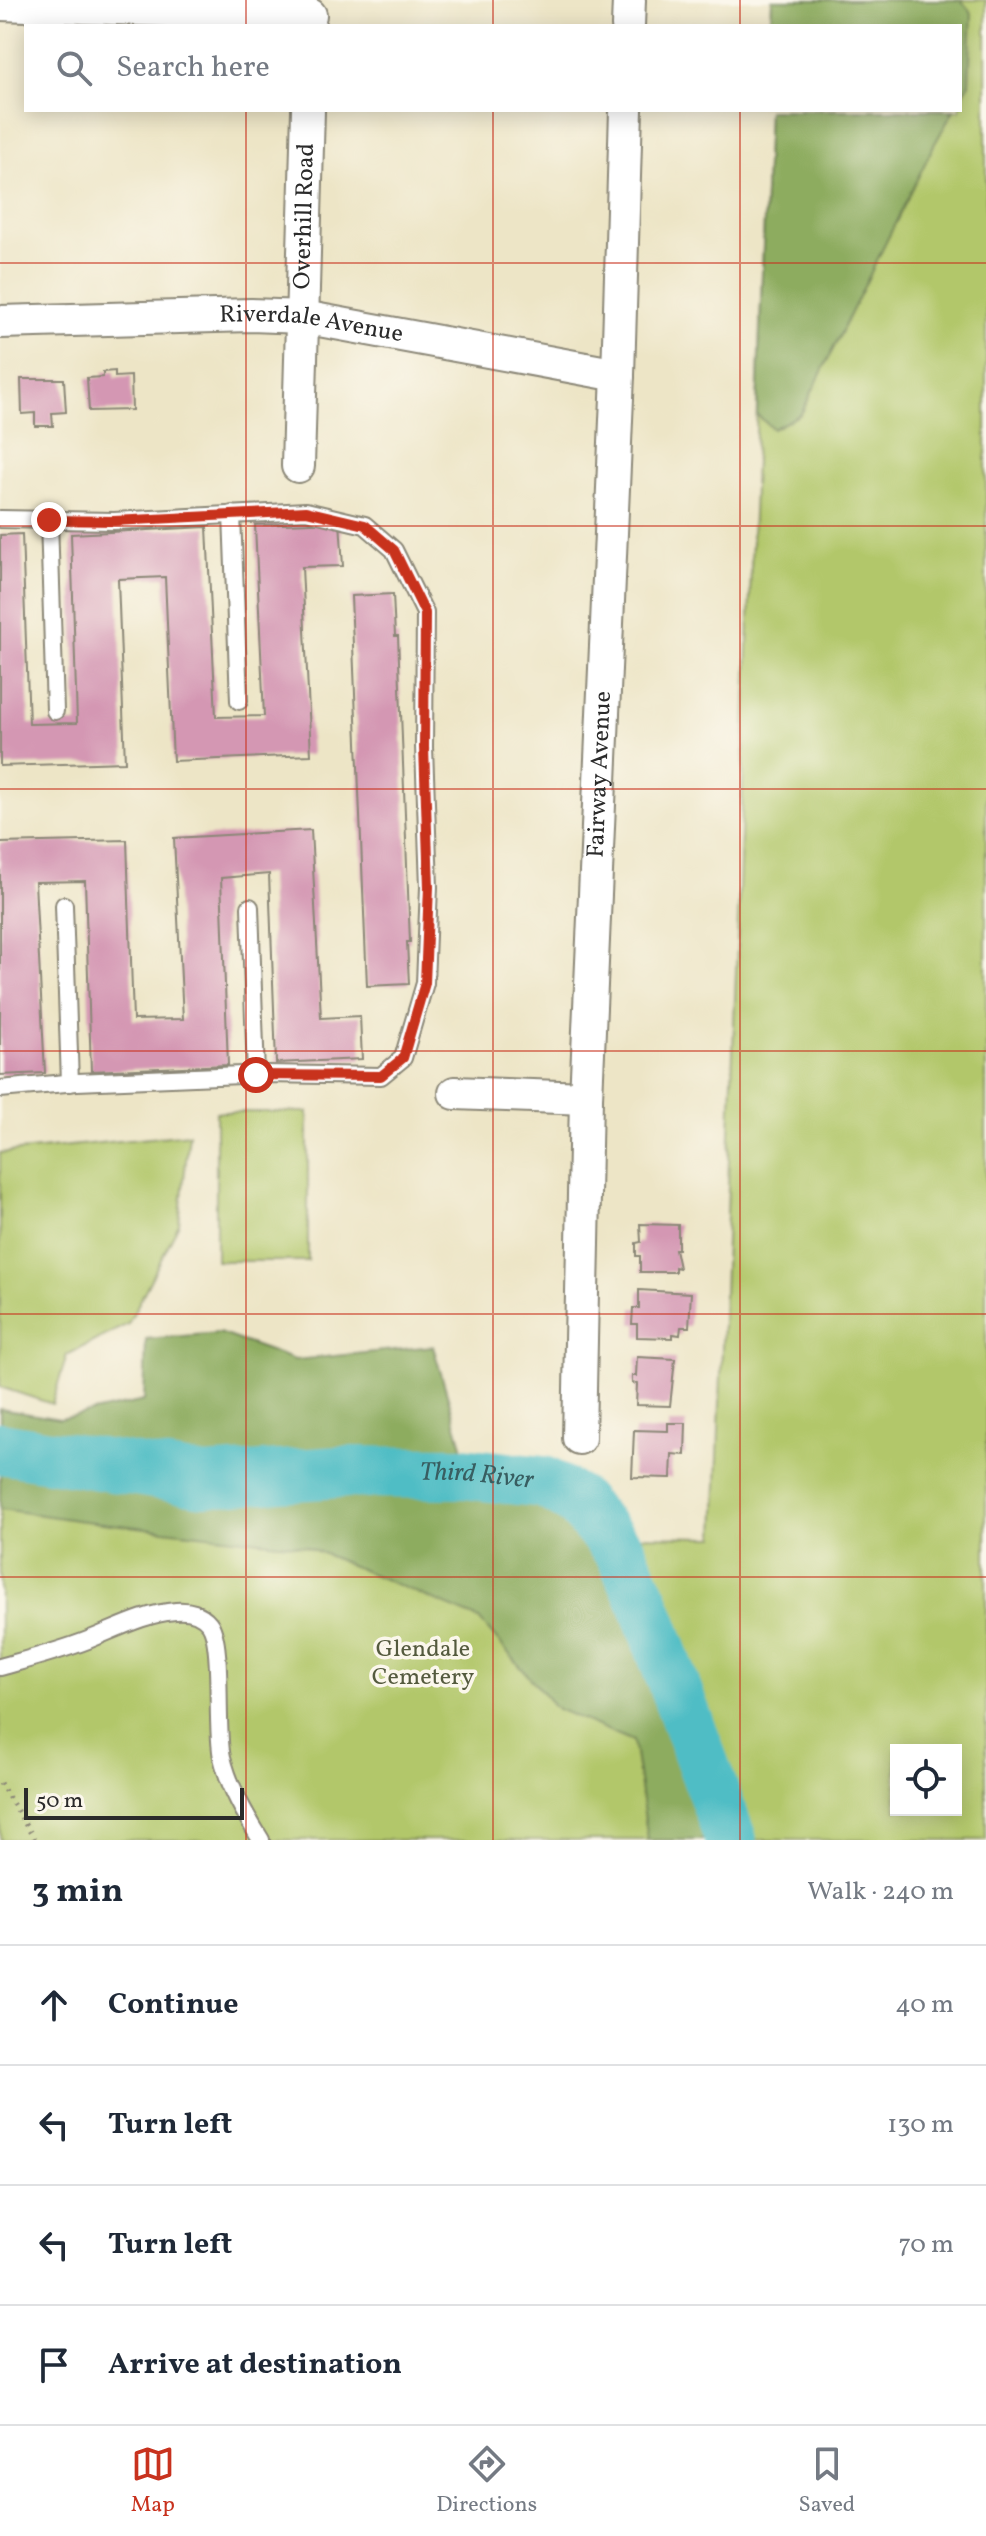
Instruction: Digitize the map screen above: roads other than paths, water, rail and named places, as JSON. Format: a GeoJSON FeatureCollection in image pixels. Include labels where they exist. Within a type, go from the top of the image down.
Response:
{"type":"FeatureCollection","features":[{"type":"Feature","properties":{"kind":"street"},"geometry":{"type":"LineString","coordinates":[[628,24],[629,0]]}},
{"type":"Feature","properties":{"kind":"street"},"geometry":{"type":"LineString","coordinates":[[0,4],[310,14]]}},
{"type":"Feature","properties":{"kind":"street","name":"Overhill Road"},"geometry":{"type":"LineString","coordinates":[[298,466],[308,112]]}},
{"type":"Feature","properties":{"kind":"street","name":"Fairway Avenue"},"geometry":{"type":"LineString","coordinates":[[579,1438],[586,1098],[618,375],[626,112]]}},
{"type":"Feature","properties":{"kind":"street","name":"Riverdale Avenue"},"geometry":{"type":"LineString","coordinates":[[0,322],[251,315],[303,317],[618,375]]}},
{"type":"Feature","properties":{"kind":"street"},"geometry":{"type":"LineString","coordinates":[[455,1093],[586,1098]]}},
{"type":"Feature","properties":{"kind":"lane"},"geometry":{"type":"LineString","coordinates":[[0,519],[114,521],[306,511],[365,525],[394,550],[425,613],[424,747],[429,887],[425,983],[403,1058],[381,1076],[256,1075],[0,1089]]}},
{"type":"Feature","properties":{"kind":"lane"},"geometry":{"type":"LineString","coordinates":[[232,514],[239,701]]}},
{"type":"Feature","properties":{"kind":"lane"},"geometry":{"type":"LineString","coordinates":[[49,520],[55,711]]}},
{"type":"Feature","properties":{"kind":"lane"},"geometry":{"type":"LineString","coordinates":[[64,905],[70,1083]]}},
{"type":"Feature","properties":{"kind":"lane"},"geometry":{"type":"LineString","coordinates":[[250,907],[256,1075]]}},
{"type":"Feature","properties":{"kind":"lane"},"geometry":{"type":"LineString","coordinates":[[0,1667],[85,1641],[142,1618],[175,1611],[194,1612],[210,1624],[215,1643],[218,1737],[223,1761],[235,1795],[261,1840]]}},
{"type":"Feature","properties":{"kind":"waterway","name":"Third River"},"geometry":{"type":"LineString","coordinates":[[0,1448],[204,1481],[340,1472],[463,1473],[544,1482],[576,1500],[620,1551],[643,1600],[731,1840]]}},
{"type":"Feature","properties":{"kind":"park label","name":"Glendale Cemetery"},"geometry":{"type":"Point","coordinates":[423,1664]}}]}
